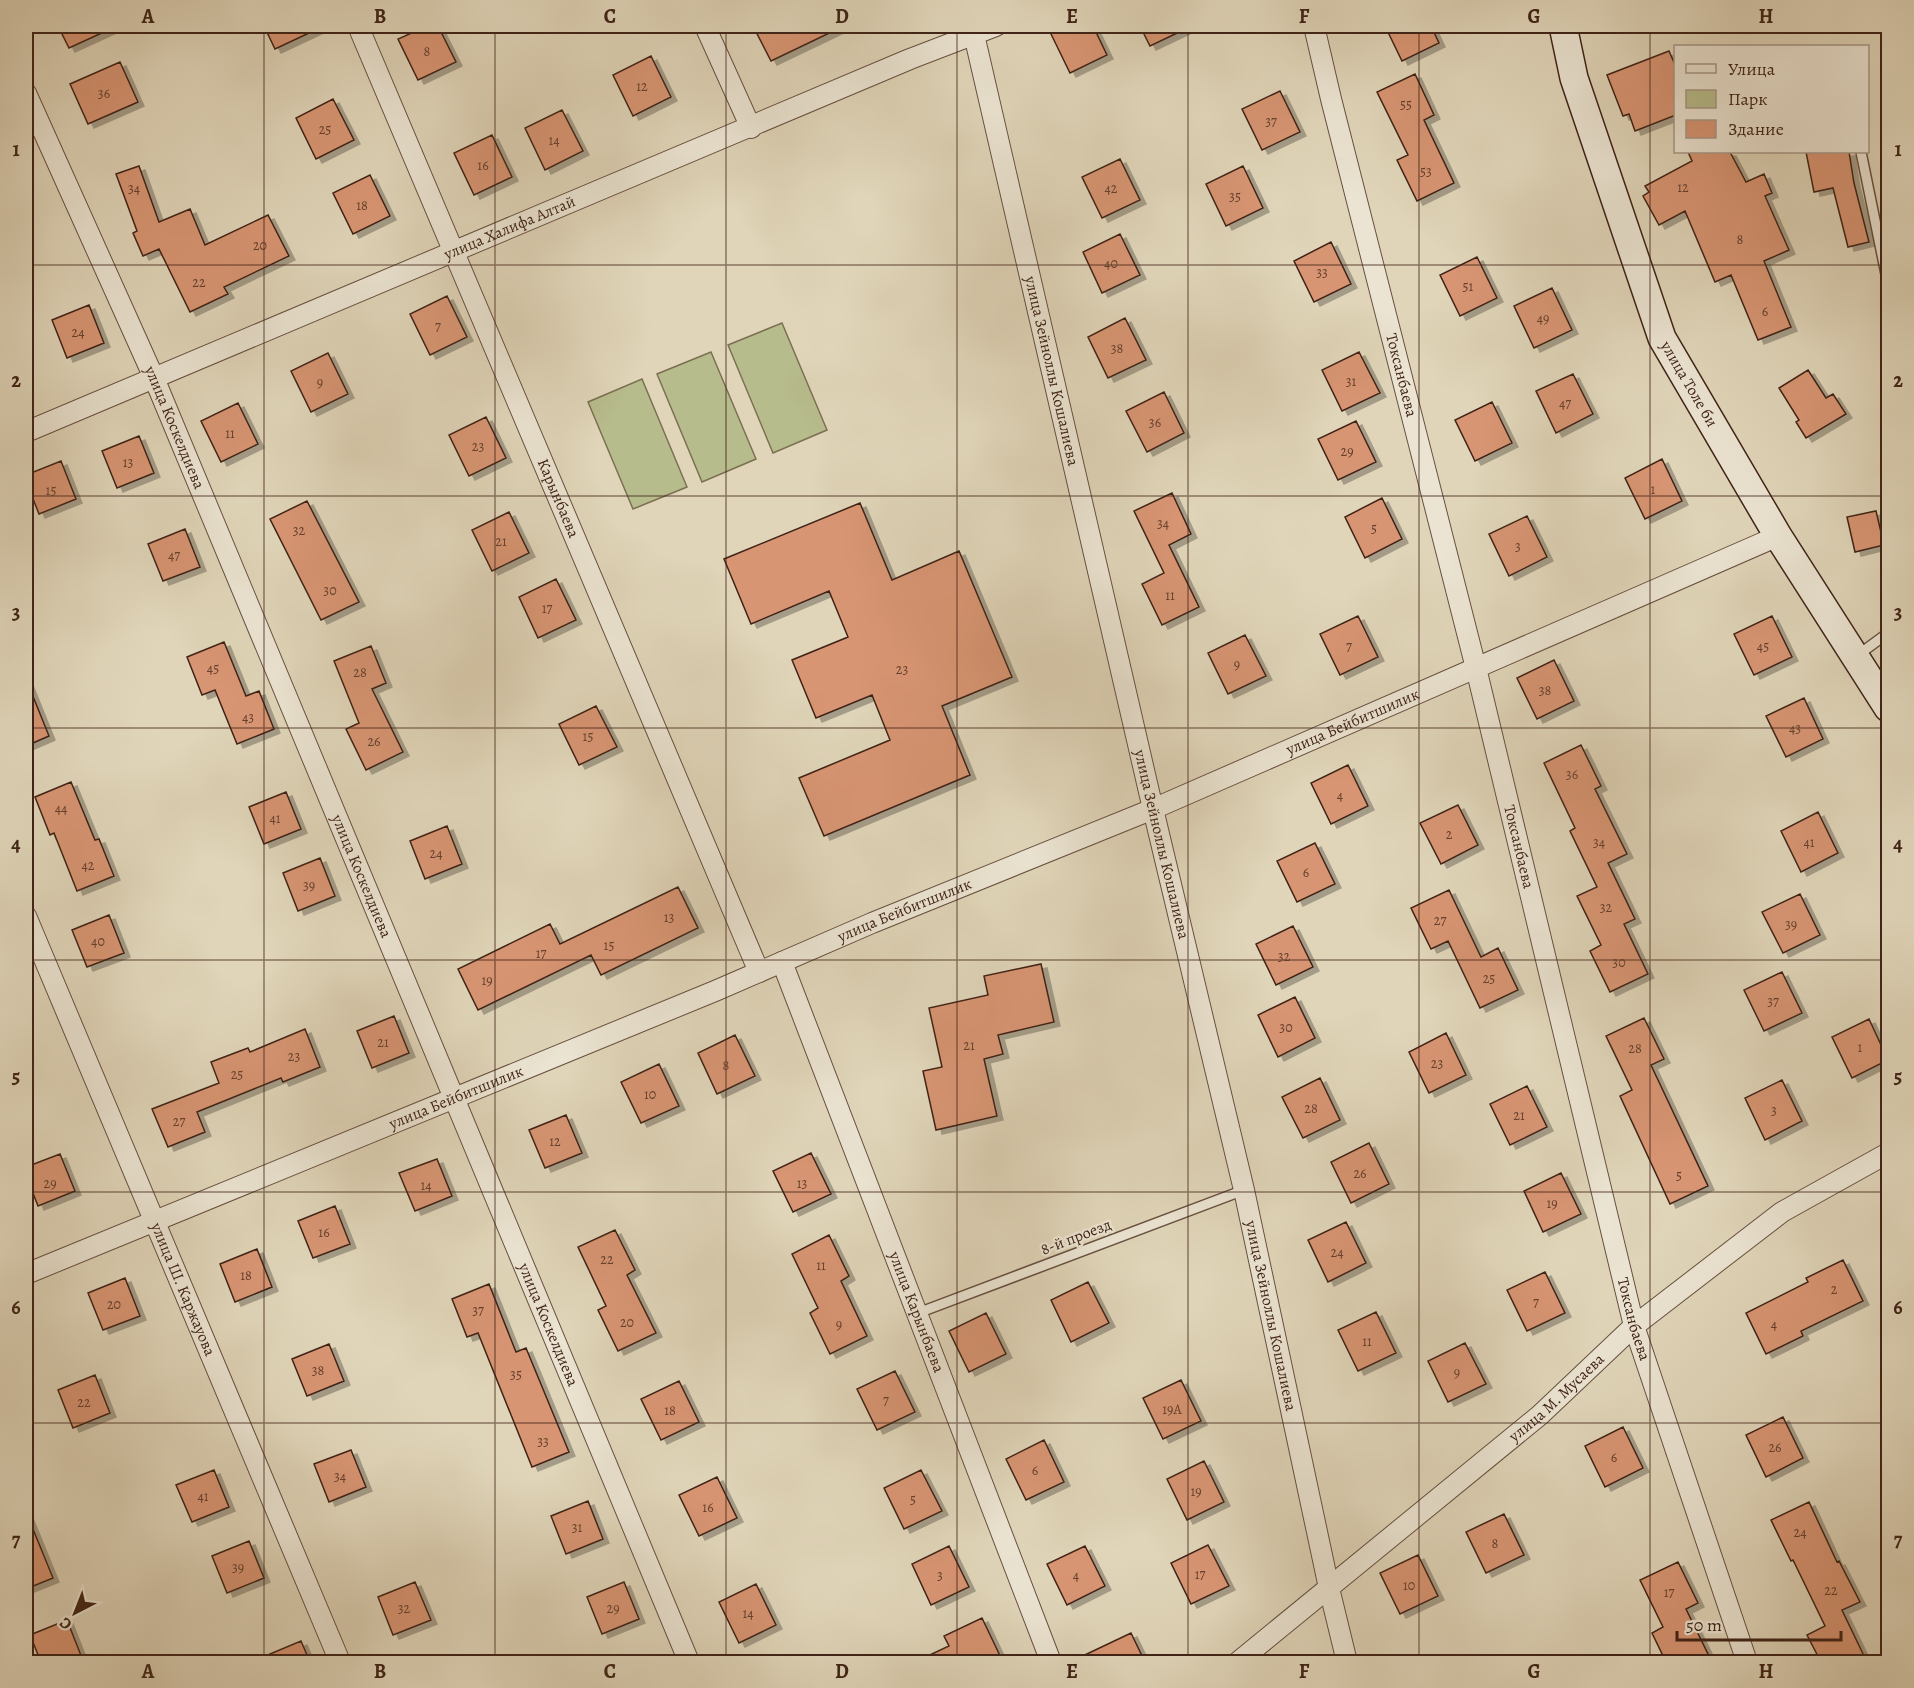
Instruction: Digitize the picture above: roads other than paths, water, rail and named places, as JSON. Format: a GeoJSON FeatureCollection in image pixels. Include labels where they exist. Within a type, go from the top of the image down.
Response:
{"type":"FeatureCollection","features":[{"type":"Feature","properties":{"kind":"street","name":"Карынбаева"},"geometry":{"type":"LineString","coordinates":[[358,26],[759,972]]}},
{"type":"Feature","properties":{"kind":"street"},"geometry":{"type":"LineString","coordinates":[[705,26],[751,128]]}},
{"type":"Feature","properties":{"kind":"street","name":"улица Халифа Алтай"},"geometry":{"type":"LineString","coordinates":[[26,432],[751,128],[973,30],[996,26]]}},
{"type":"Feature","properties":{"kind":"street","name":"Токсанбаева"},"geometry":{"type":"LineString","coordinates":[[1314,26],[1476,668],[1634,1326],[1746,1662]]}},
{"type":"Feature","properties":{"kind":"street","name":"улица Толе би"},"geometry":{"type":"LineString","coordinates":[[1563,26],[1574,78],[1662,338],[1778,536],[1888,708]]}},
{"type":"Feature","properties":{"kind":"street","name":"улица Зейноллы Кошалиева"},"geometry":{"type":"LineString","coordinates":[[973,30],[1153,809],[1244,1190],[1329,1588],[1347,1662]]}},
{"type":"Feature","properties":{"kind":"street","name":"улица Коскелдиева"},"geometry":{"type":"LineString","coordinates":[[26,93],[154,378],[689,1662]]}},
{"type":"Feature","properties":{"kind":"street","name":"улица Бейбитшилик"},"geometry":{"type":"LineString","coordinates":[[26,1274],[1153,809],[1778,536]]}},
{"type":"Feature","properties":{"kind":"street","name":"улица Ш. Каржауова"},"geometry":{"type":"LineString","coordinates":[[26,916],[340,1662]]}},
{"type":"Feature","properties":{"kind":"street","name":"улица Карынбаева"},"geometry":{"type":"LineString","coordinates":[[782,962],[1051,1662]]}},
{"type":"Feature","properties":{"kind":"street","name":"улица М. Мусаева"},"geometry":{"type":"LineString","coordinates":[[1238,1662],[1540,1415],[1634,1326],[1782,1212],[1888,1153]]}},
{"type":"Feature","properties":{"kind":"lane"},"geometry":{"type":"LineString","coordinates":[[1861,153],[1888,282]]}},
{"type":"Feature","properties":{"kind":"lane"},"geometry":{"type":"LineString","coordinates":[[1856,656],[1888,633]]}},
{"type":"Feature","properties":{"kind":"lane","name":"8-й проезд"},"geometry":{"type":"LineString","coordinates":[[918,1313],[1244,1190]]}}]}
